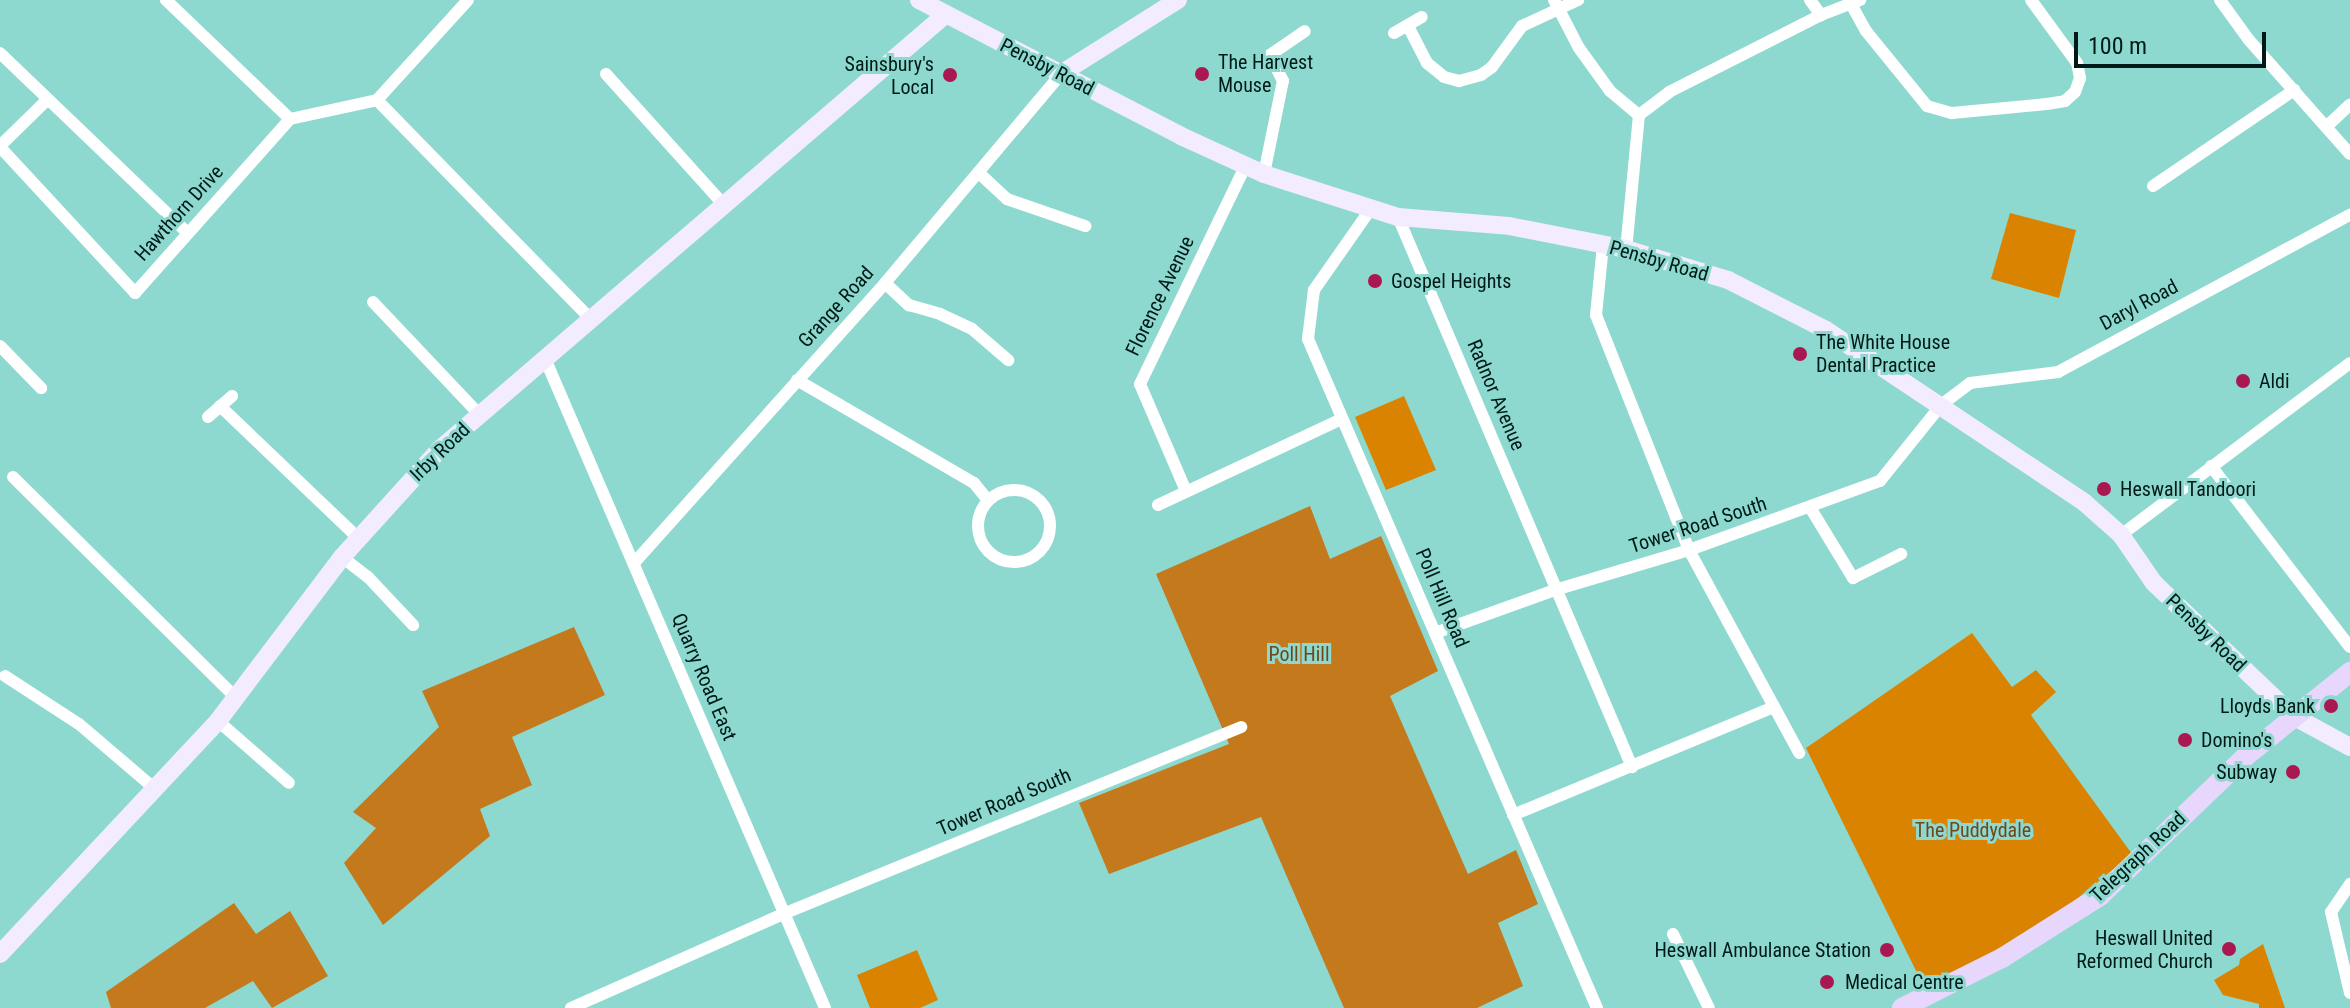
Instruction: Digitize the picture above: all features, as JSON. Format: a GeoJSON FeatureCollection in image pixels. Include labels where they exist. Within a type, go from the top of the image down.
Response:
{"type":"FeatureCollection","features":[{"type":"Feature","properties":{"kind":"main road","name":"Pensby Road"},"geometry":{"type":"LineString","coordinates":[[919,0],[1181,136],[1264,174],[1398,217],[1509,226],[1626,249],[1728,280],[1828,332],[2085,503],[2121,535],[2154,583],[2293,716],[2350,747]]}},
{"type":"Feature","properties":{"kind":"main road"},"geometry":{"type":"LineString","coordinates":[[1062,73],[1178,0]]}},
{"type":"Feature","properties":{"kind":"main road","name":"Irby Road"},"geometry":{"type":"LineString","coordinates":[[0,954],[218,721],[342,557],[440,449],[945,15]]}},
{"type":"Feature","properties":{"kind":"main road","name":"Telegraph Road"},"geometry":{"type":"LineString","coordinates":[[1902,1008],[2002,958],[2100,896],[2192,806],[2293,716],[2350,672]]}},
{"type":"Feature","properties":{"kind":"street"},"geometry":{"type":"LineString","coordinates":[[166,0],[290,119],[377,100],[468,0]]}},
{"type":"Feature","properties":{"kind":"street"},"geometry":{"type":"LineString","coordinates":[[1408,26],[1427,63],[1444,77],[1459,81],[1481,75],[1492,67],[1522,26],[1557,4],[1578,0]]}},
{"type":"Feature","properties":{"kind":"street"},"geometry":{"type":"LineString","coordinates":[[1810,0],[1821,15]]}},
{"type":"Feature","properties":{"kind":"street"},"geometry":{"type":"LineString","coordinates":[[1626,249],[1639,115],[1669,92],[1821,15],[1855,2],[1866,31],[1927,106],[1952,113],[2065,101],[2075,92],[2080,78],[2077,63],[2031,0]]}},
{"type":"Feature","properties":{"kind":"street"},"geometry":{"type":"LineString","coordinates":[[2220,0],[2249,40],[2350,154]]}},
{"type":"Feature","properties":{"kind":"street"},"geometry":{"type":"LineString","coordinates":[[1557,4],[1579,48],[1610,91],[1639,115]]}},
{"type":"Feature","properties":{"kind":"street"},"geometry":{"type":"LineString","coordinates":[[1394,33],[1422,17]]}},
{"type":"Feature","properties":{"kind":"street"},"geometry":{"type":"LineString","coordinates":[[1264,174],[1283,81],[1270,55],[1305,31]]}},
{"type":"Feature","properties":{"kind":"street"},"geometry":{"type":"LineString","coordinates":[[0,53],[188,233]]}},
{"type":"Feature","properties":{"kind":"street","name":"Grange Road"},"geometry":{"type":"LineString","coordinates":[[634,563],[885,283],[1062,73]]}},
{"type":"Feature","properties":{"kind":"street"},"geometry":{"type":"LineString","coordinates":[[606,74],[725,206]]}},
{"type":"Feature","properties":{"kind":"street"},"geometry":{"type":"LineString","coordinates":[[2153,186],[2294,90]]}},
{"type":"Feature","properties":{"kind":"street","name":"Hawthorn Drive"},"geometry":{"type":"LineString","coordinates":[[47,100],[0,147],[135,293],[290,119]]}},
{"type":"Feature","properties":{"kind":"street"},"geometry":{"type":"LineString","coordinates":[[377,100],[592,320]]}},
{"type":"Feature","properties":{"kind":"street"},"geometry":{"type":"LineString","coordinates":[[2326,127],[2350,105]]}},
{"type":"Feature","properties":{"kind":"street","name":"Florence Avenue"},"geometry":{"type":"LineString","coordinates":[[1186,491],[1140,384],[1246,165]]}},
{"type":"Feature","properties":{"kind":"street"},"geometry":{"type":"LineString","coordinates":[[979,173],[1007,199],[1085,226]]}},
{"type":"Feature","properties":{"kind":"street","name":"Poll Hill Road"},"geometry":{"type":"LineString","coordinates":[[1370,210],[1314,290],[1308,339],[1597,1008]]}},
{"type":"Feature","properties":{"kind":"street","name":"Daryl Road"},"geometry":{"type":"LineString","coordinates":[[1941,405],[1970,383],[2058,372],[2350,215]]}},
{"type":"Feature","properties":{"kind":"street","name":"Radnor Avenue"},"geometry":{"type":"LineString","coordinates":[[1398,217],[1632,767]]}},
{"type":"Feature","properties":{"kind":"street"},"geometry":{"type":"LineString","coordinates":[[1603,245],[1596,315],[1689,550],[1771,708],[1799,753]]}},
{"type":"Feature","properties":{"kind":"street"},"geometry":{"type":"LineString","coordinates":[[885,283],[909,305],[972,329],[1008,360]]}},
{"type":"Feature","properties":{"kind":"street"},"geometry":{"type":"LineString","coordinates":[[373,302],[479,414]]}},
{"type":"Feature","properties":{"kind":"street"},"geometry":{"type":"LineString","coordinates":[[0,346],[41,388]]}},
{"type":"Feature","properties":{"kind":"street","name":"Quarry Road East"},"geometry":{"type":"LineString","coordinates":[[546,361],[825,1008]]}},
{"type":"Feature","properties":{"kind":"street"},"geometry":{"type":"LineString","coordinates":[[2121,535],[2350,363]]}},
{"type":"Feature","properties":{"kind":"street"},"geometry":{"type":"LineString","coordinates":[[797,380],[974,483],[987,499]]}},
{"type":"Feature","properties":{"kind":"street"},"geometry":{"type":"LineString","coordinates":[[208,417],[232,396]]}},
{"type":"Feature","properties":{"kind":"street","name":"Tower Road South"},"geometry":{"type":"LineString","coordinates":[[1435,633],[1555,590],[1811,509],[1880,481],[1941,405]]}},
{"type":"Feature","properties":{"kind":"street"},"geometry":{"type":"LineString","coordinates":[[220,406],[358,538]]}},
{"type":"Feature","properties":{"kind":"street"},"geometry":{"type":"LineString","coordinates":[[1158,505],[1342,419]]}},
{"type":"Feature","properties":{"kind":"street"},"geometry":{"type":"LineString","coordinates":[[2211,466],[2350,647]]}},
{"type":"Feature","properties":{"kind":"street"},"geometry":{"type":"LineString","coordinates":[[13,477],[235,697]]}},
{"type":"Feature","properties":{"kind":"street"},"geometry":{"type":"LineString","coordinates":[[1009,490],[1033,494],[1050,512],[1049,535],[1036,557],[1013,563],[992,557],[981,539],[977,519],[987,499],[1009,490]]}},
{"type":"Feature","properties":{"kind":"street"},"geometry":{"type":"LineString","coordinates":[[1811,509],[1853,578],[1901,554]]}},
{"type":"Feature","properties":{"kind":"street"},"geometry":{"type":"LineString","coordinates":[[342,557],[368,577],[413,625]]}},
{"type":"Feature","properties":{"kind":"street"},"geometry":{"type":"LineString","coordinates":[[5,676],[79,724],[155,789]]}},
{"type":"Feature","properties":{"kind":"street"},"geometry":{"type":"LineString","coordinates":[[1513,815],[1771,708]]}},
{"type":"Feature","properties":{"kind":"street"},"geometry":{"type":"LineString","coordinates":[[218,721],[289,783]]}},
{"type":"Feature","properties":{"kind":"street","name":"Tower Road South"},"geometry":{"type":"LineString","coordinates":[[571,1008],[783,914],[1241,727]]}},
{"type":"Feature","properties":{"kind":"street"},"geometry":{"type":"LineString","coordinates":[[2350,884],[2331,912],[2350,993]]}},
{"type":"Feature","properties":{"kind":"street"},"geometry":{"type":"LineString","coordinates":[[1673,934],[1709,1008]]}},
{"type":"Feature","properties":{"kind":"green space"},"geometry":{"type":"Polygon","coordinates":[[[2010,213],[2076,230],[2059,298],[1991,279],[2010,213]]]}},
{"type":"Feature","properties":{"kind":"green space"},"geometry":{"type":"Polygon","coordinates":[[[1404,396],[1436,470],[1386,490],[1355,417],[1404,396]]]}},
{"type":"Feature","properties":{"kind":"green space","name":"Poll Hill"},"geometry":{"type":"Polygon","coordinates":[[[1310,506],[1330,559],[1381,536],[1438,671],[1390,696],[1468,874],[1516,850],[1538,904],[1498,923],[1523,986],[1477,1008],[1344,1008],[1261,817],[1109,874],[1079,803],[1229,744],[1156,574],[1310,506]]]}},
{"type":"Feature","properties":{"kind":"green space"},"geometry":{"type":"Polygon","coordinates":[[[574,627],[605,695],[512,737],[532,785],[480,809],[490,836],[383,925],[344,863],[376,828],[353,812],[439,727],[422,691],[574,627]]]}},
{"type":"Feature","properties":{"kind":"green space","name":"The Puddydale"},"geometry":{"type":"Polygon","coordinates":[[[1972,633],[2012,687],[2036,670],[2056,692],[2031,715],[2132,854],[2047,923],[1926,991],[1806,748],[1972,633]]]}},
{"type":"Feature","properties":{"kind":"green space"},"geometry":{"type":"Polygon","coordinates":[[[234,903],[256,934],[290,911],[328,976],[272,1008],[253,981],[205,1008],[111,1008],[106,992],[234,903]]]}},
{"type":"Feature","properties":{"kind":"green space"},"geometry":{"type":"Polygon","coordinates":[[[2263,944],[2285,1008],[2259,1008],[2259,1004],[2223,995],[2214,980],[2239,965],[2240,959],[2263,944]]]}},
{"type":"Feature","properties":{"kind":"green space"},"geometry":{"type":"Polygon","coordinates":[[[917,950],[938,1000],[920,1008],[870,1008],[857,975],[917,950]]]}},
{"type":"Feature","properties":{"kind":"place","name":"The Harvest Mouse"},"geometry":{"type":"Point","coordinates":[1202,74]}},
{"type":"Feature","properties":{"kind":"place","name":"Sainsbury's Local"},"geometry":{"type":"Point","coordinates":[950,75]}},
{"type":"Feature","properties":{"kind":"place","name":"Gospel Heights"},"geometry":{"type":"Point","coordinates":[1375,281]}},
{"type":"Feature","properties":{"kind":"place","name":"The White House Dental Practice"},"geometry":{"type":"Point","coordinates":[1800,354]}},
{"type":"Feature","properties":{"kind":"place","name":"Aldi"},"geometry":{"type":"Point","coordinates":[2243,381]}},
{"type":"Feature","properties":{"kind":"place","name":"Heswall Tandoori"},"geometry":{"type":"Point","coordinates":[2104,489]}},
{"type":"Feature","properties":{"kind":"place","name":"Lloyds Bank"},"geometry":{"type":"Point","coordinates":[2331,706]}},
{"type":"Feature","properties":{"kind":"place","name":"Domino's"},"geometry":{"type":"Point","coordinates":[2185,740]}},
{"type":"Feature","properties":{"kind":"place","name":"Subway"},"geometry":{"type":"Point","coordinates":[2293,772]}},
{"type":"Feature","properties":{"kind":"place","name":"Heswall United Reformed Church"},"geometry":{"type":"Point","coordinates":[2229,949]}},
{"type":"Feature","properties":{"kind":"place","name":"Heswall Ambulance Station"},"geometry":{"type":"Point","coordinates":[1887,950]}},
{"type":"Feature","properties":{"kind":"place","name":"Medical Centre"},"geometry":{"type":"Point","coordinates":[1827,982]}}]}
